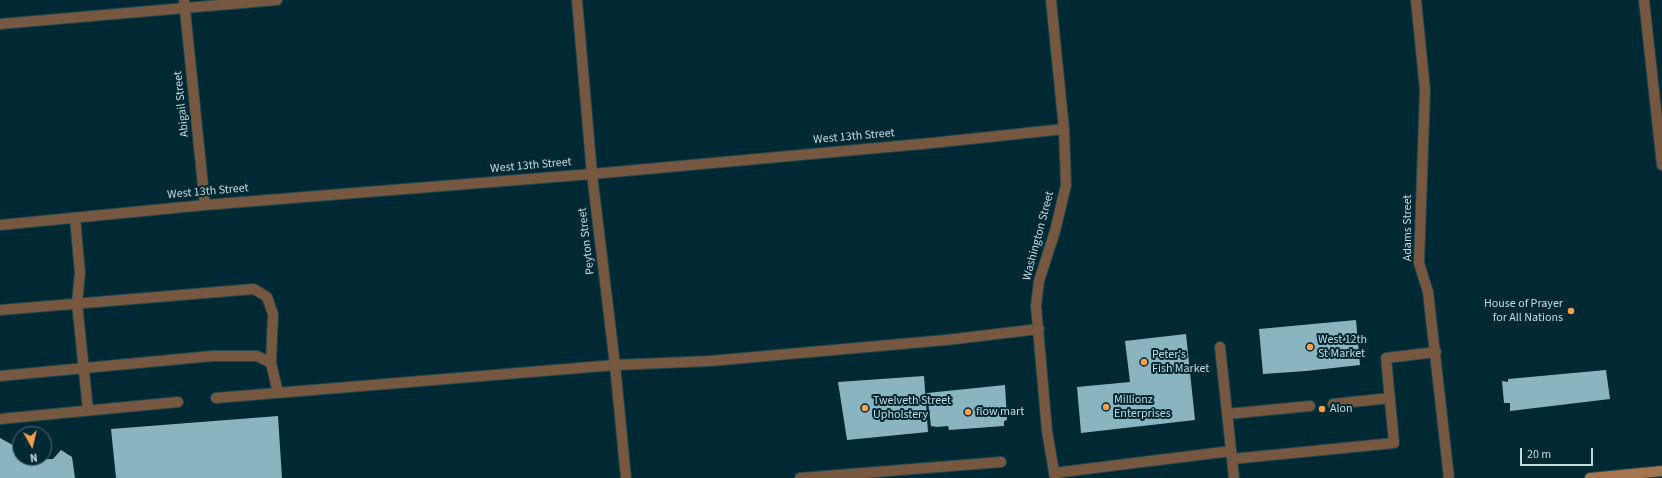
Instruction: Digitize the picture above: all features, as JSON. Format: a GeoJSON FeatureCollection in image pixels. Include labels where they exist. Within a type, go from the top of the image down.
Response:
{"type":"FeatureCollection","features":[{"type":"Feature","properties":{"kind":"main road"},"geometry":{"type":"LineString","coordinates":[[1590,478],[1662,471]]}},
{"type":"Feature","properties":{"kind":"street"},"geometry":{"type":"LineString","coordinates":[[0,24],[185,4],[277,0]]}},
{"type":"Feature","properties":{"kind":"street","name":"Peyton Street"},"geometry":{"type":"LineString","coordinates":[[577,0],[592,174],[626,478]]}},
{"type":"Feature","properties":{"kind":"street","name":"Washington Street"},"geometry":{"type":"LineString","coordinates":[[1051,0],[1064,129],[1066,185],[1055,231],[1039,281],[1036,306],[1047,431],[1054,475]]}},
{"type":"Feature","properties":{"kind":"street","name":"Adams Street"},"geometry":{"type":"LineString","coordinates":[[1416,0],[1425,90],[1419,263],[1428,292],[1436,352],[1449,478]]}},
{"type":"Feature","properties":{"kind":"street"},"geometry":{"type":"LineString","coordinates":[[1644,0],[1662,165]]}},
{"type":"Feature","properties":{"kind":"street","name":"Abigail Street"},"geometry":{"type":"LineString","coordinates":[[185,4],[205,205]]}},
{"type":"Feature","properties":{"kind":"street","name":"West 13th Street"},"geometry":{"type":"LineString","coordinates":[[0,225],[205,205],[592,174],[932,143],[1064,129]]}},
{"type":"Feature","properties":{"kind":"street"},"geometry":{"type":"LineString","coordinates":[[75,218],[80,273],[77,303],[88,410]]}},
{"type":"Feature","properties":{"kind":"street"},"geometry":{"type":"LineString","coordinates":[[0,310],[254,289],[267,297],[273,314],[271,363],[278,393]]}},
{"type":"Feature","properties":{"kind":"street"},"geometry":{"type":"LineString","coordinates":[[216,398],[614,365],[710,361],[946,340],[1039,329]]}},
{"type":"Feature","properties":{"kind":"street"},"geometry":{"type":"LineString","coordinates":[[1220,347],[1234,478]]}},
{"type":"Feature","properties":{"kind":"street"},"geometry":{"type":"LineString","coordinates":[[1054,475],[1232,455],[1394,443],[1386,358],[1436,352]]}},
{"type":"Feature","properties":{"kind":"street"},"geometry":{"type":"LineString","coordinates":[[0,376],[212,356],[257,356],[271,363]]}},
{"type":"Feature","properties":{"kind":"street"},"geometry":{"type":"LineString","coordinates":[[1333,404],[1390,398]]}},
{"type":"Feature","properties":{"kind":"street"},"geometry":{"type":"LineString","coordinates":[[0,419],[178,402]]}},
{"type":"Feature","properties":{"kind":"street"},"geometry":{"type":"LineString","coordinates":[[1227,414],[1310,406]]}},
{"type":"Feature","properties":{"kind":"street"},"geometry":{"type":"LineString","coordinates":[[800,478],[835,477],[1001,462]]}},
{"type":"Feature","properties":{"kind":"building","name":"West 12th St Market"},"geometry":{"type":"Polygon","coordinates":[[[1356,320],[1360,365],[1263,374],[1259,329],[1356,320]]]}},
{"type":"Feature","properties":{"kind":"building"},"geometry":{"type":"Polygon","coordinates":[[[1186,334],[1195,420],[1081,433],[1077,387],[1130,382],[1125,341],[1186,334]]]}},
{"type":"Feature","properties":{"kind":"building"},"geometry":{"type":"Polygon","coordinates":[[[1606,370],[1610,399],[1510,411],[1510,403],[1504,403],[1502,381],[1508,382],[1508,379],[1606,370]]]}},
{"type":"Feature","properties":{"kind":"building"},"geometry":{"type":"Polygon","coordinates":[[[924,376],[928,432],[847,440],[838,382],[924,376]]]}},
{"type":"Feature","properties":{"kind":"building","name":"flow mart"},"geometry":{"type":"Polygon","coordinates":[[[1005,385],[1007,420],[1004,421],[1004,426],[949,430],[948,426],[931,426],[927,393],[1005,385]]]}},
{"type":"Feature","properties":{"kind":"building"},"geometry":{"type":"Polygon","coordinates":[[[278,416],[282,478],[116,478],[111,429],[278,416]]]}},
{"type":"Feature","properties":{"kind":"building"},"geometry":{"type":"Polygon","coordinates":[[[0,438],[12,445],[12,466],[52,466],[52,459],[61,450],[72,457],[75,478],[0,478],[0,438]]]}},
{"type":"Feature","properties":{"kind":"place","name":"House of Prayer for All Nations"},"geometry":{"type":"Point","coordinates":[1571,311]}},
{"type":"Feature","properties":{"kind":"place","name":"West 12th St Market"},"geometry":{"type":"Point","coordinates":[1310,347]}},
{"type":"Feature","properties":{"kind":"place","name":"Peter's Fish Market"},"geometry":{"type":"Point","coordinates":[1144,362]}},
{"type":"Feature","properties":{"kind":"place","name":"Millionz Enterprises"},"geometry":{"type":"Point","coordinates":[1106,407]}},
{"type":"Feature","properties":{"kind":"place","name":"Twelveth Street Upholstery"},"geometry":{"type":"Point","coordinates":[865,408]}},
{"type":"Feature","properties":{"kind":"place","name":"Alon"},"geometry":{"type":"Point","coordinates":[1322,409]}},
{"type":"Feature","properties":{"kind":"place","name":"flow mart"},"geometry":{"type":"Point","coordinates":[968,412]}}]}
